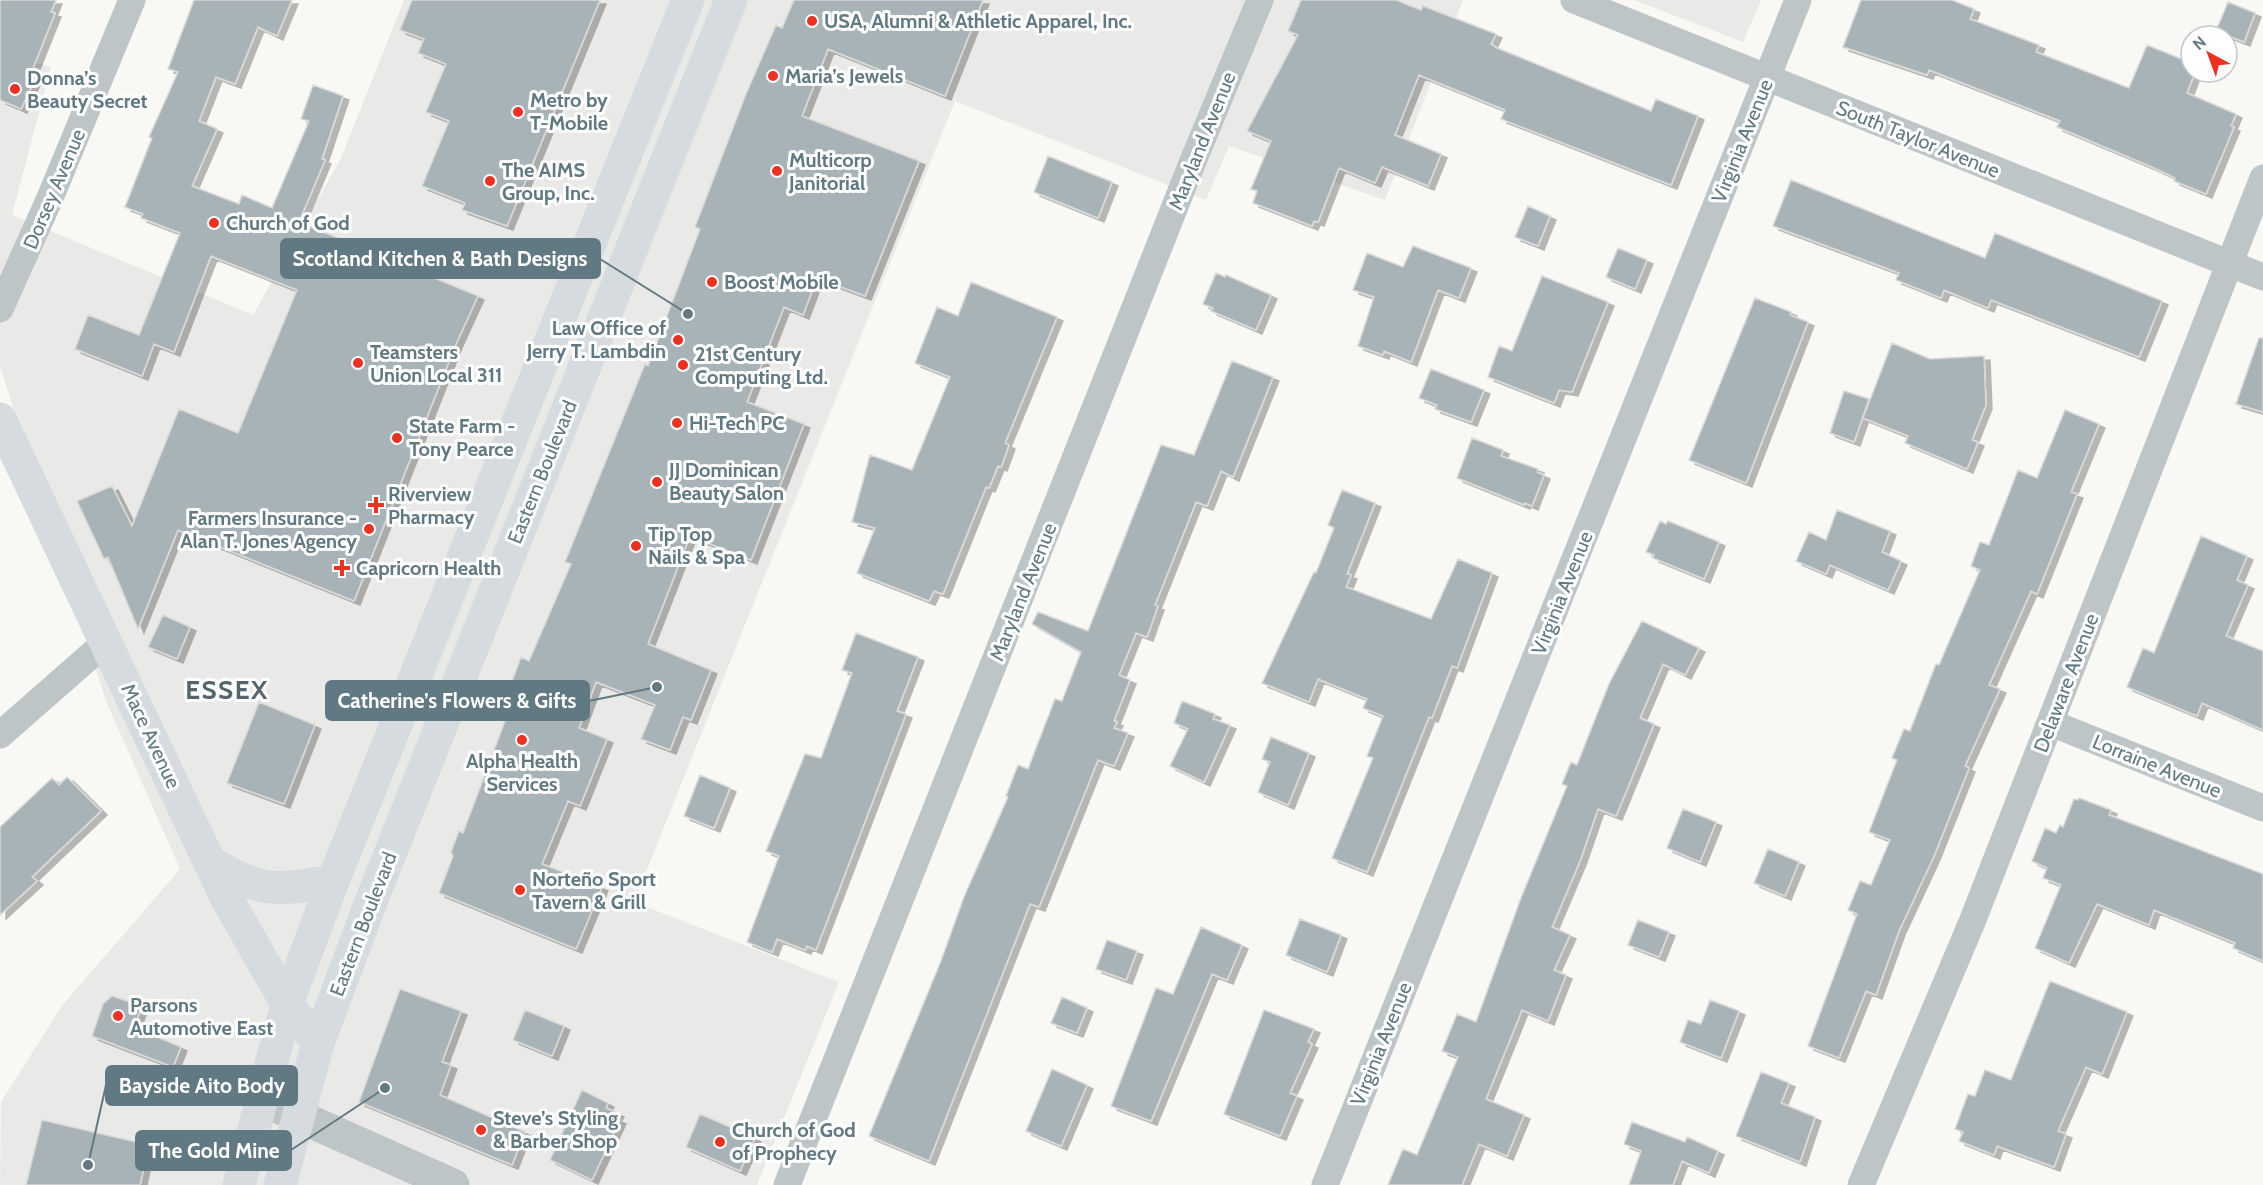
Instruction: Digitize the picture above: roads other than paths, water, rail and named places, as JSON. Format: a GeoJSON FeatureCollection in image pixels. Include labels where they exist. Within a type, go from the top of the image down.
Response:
{"type":"FeatureCollection","features":[{"type":"Feature","properties":{"kind":"main road","name":"Eastern Boulevard"},"geometry":{"type":"LineString","coordinates":[[239,1185],[287,1004],[333,881],[688,0]]}},
{"type":"Feature","properties":{"kind":"main road","name":"Eastern Boulevard"},"geometry":{"type":"LineString","coordinates":[[280,1185],[318,1043],[372,899],[731,0]]}},
{"type":"Feature","properties":{"kind":"main road"},"geometry":{"type":"LineString","coordinates":[[534,381],[572,396]]}},
{"type":"Feature","properties":{"kind":"main road","name":"Mace Avenue"},"geometry":{"type":"LineString","coordinates":[[0,419],[226,897],[287,1004],[318,1043]]}},
{"type":"Feature","properties":{"kind":"main road"},"geometry":{"type":"LineString","coordinates":[[209,861],[240,880],[269,888],[286,889],[333,881]]}},
{"type":"Feature","properties":{"kind":"street","name":"Dorsey Avenue"},"geometry":{"type":"LineString","coordinates":[[0,309],[50,198],[132,0]]}},
{"type":"Feature","properties":{"kind":"street","name":"Maryland Avenue"},"geometry":{"type":"LineString","coordinates":[[787,1185],[1193,161],[1260,0]]}},
{"type":"Feature","properties":{"kind":"street","name":"South Taylor Avenue"},"geometry":{"type":"LineString","coordinates":[[1574,0],[2263,277]]}},
{"type":"Feature","properties":{"kind":"street","name":"Virginia Avenue"},"geometry":{"type":"LineString","coordinates":[[1325,1185],[1798,0]]}},
{"type":"Feature","properties":{"kind":"street","name":"Delaware Avenue"},"geometry":{"type":"LineString","coordinates":[[1861,1185],[1967,933],[2051,723],[2263,178]]}},
{"type":"Feature","properties":{"kind":"street"},"geometry":{"type":"LineString","coordinates":[[0,735],[106,642]]}},
{"type":"Feature","properties":{"kind":"street","name":"Lorraine Avenue"},"geometry":{"type":"LineString","coordinates":[[2051,723],[2263,808]]}},
{"type":"Feature","properties":{"kind":"street"},"geometry":{"type":"LineString","coordinates":[[260,1099],[453,1185]]}},
{"type":"Feature","properties":{"kind":"place","name":"USA, Alumni & Athletic Apparel, Inc."},"geometry":{"type":"Point","coordinates":[812,21]}},
{"type":"Feature","properties":{"kind":"place","name":"Maria’s Jewels"},"geometry":{"type":"Point","coordinates":[773,76]}},
{"type":"Feature","properties":{"kind":"place","name":"Donna’s Beauty Secret"},"geometry":{"type":"Point","coordinates":[15,89]}},
{"type":"Feature","properties":{"kind":"place","name":"Metro by T-Mobile"},"geometry":{"type":"Point","coordinates":[518,112]}},
{"type":"Feature","properties":{"kind":"place","name":"Multicorp Janitorial"},"geometry":{"type":"Point","coordinates":[777,171]}},
{"type":"Feature","properties":{"kind":"place","name":"The AIMS Group, Inc."},"geometry":{"type":"Point","coordinates":[490,181]}},
{"type":"Feature","properties":{"kind":"place","name":"Church of God"},"geometry":{"type":"Point","coordinates":[214,223]}},
{"type":"Feature","properties":{"kind":"place","name":"Boost Mobile"},"geometry":{"type":"Point","coordinates":[712,282]}},
{"type":"Feature","properties":{"kind":"place","name":"Scotland Kitchen & Bath Designs"},"geometry":{"type":"Point","coordinates":[688,314]}},
{"type":"Feature","properties":{"kind":"place","name":"Law Office of Jerry T. Lambdin"},"geometry":{"type":"Point","coordinates":[678,340]}},
{"type":"Feature","properties":{"kind":"place","name":"Teamsters Union Local 311"},"geometry":{"type":"Point","coordinates":[358,363]}},
{"type":"Feature","properties":{"kind":"place","name":"21st Century Computing Ltd."},"geometry":{"type":"Point","coordinates":[683,365]}},
{"type":"Feature","properties":{"kind":"place","name":"Hi-Tech PC"},"geometry":{"type":"Point","coordinates":[677,423]}},
{"type":"Feature","properties":{"kind":"place","name":"State Farm - Tony Pearce"},"geometry":{"type":"Point","coordinates":[397,438]}},
{"type":"Feature","properties":{"kind":"place","name":"JJ Dominican Beauty Salon"},"geometry":{"type":"Point","coordinates":[657,482]}},
{"type":"Feature","properties":{"kind":"place","name":"Riverview Pharmacy"},"geometry":{"type":"Point","coordinates":[376,505]}},
{"type":"Feature","properties":{"kind":"place","name":"Farmers Insurance - Alan T. Jones Agency"},"geometry":{"type":"Point","coordinates":[369,529]}},
{"type":"Feature","properties":{"kind":"place","name":"Tip Top Nails & Spa"},"geometry":{"type":"Point","coordinates":[636,546]}},
{"type":"Feature","properties":{"kind":"place","name":"Capricorn Health"},"geometry":{"type":"Point","coordinates":[342,568]}},
{"type":"Feature","properties":{"kind":"place","name":"Catherine’s Flowers & Gifts"},"geometry":{"type":"Point","coordinates":[657,687]}},
{"type":"Feature","properties":{"kind":"place","name":"Alpha Health Services"},"geometry":{"type":"Point","coordinates":[522,740]}},
{"type":"Feature","properties":{"kind":"place","name":"Norteño Sport Tavern & Grill"},"geometry":{"type":"Point","coordinates":[520,890]}},
{"type":"Feature","properties":{"kind":"place","name":"Parsons Automotive East"},"geometry":{"type":"Point","coordinates":[118,1016]}},
{"type":"Feature","properties":{"kind":"place","name":"The Gold Mine"},"geometry":{"type":"Point","coordinates":[385,1088]}},
{"type":"Feature","properties":{"kind":"place","name":"Steve’s Styling & Barber Shop"},"geometry":{"type":"Point","coordinates":[481,1130]}},
{"type":"Feature","properties":{"kind":"place","name":"Church of God of Prophecy"},"geometry":{"type":"Point","coordinates":[720,1142]}},
{"type":"Feature","properties":{"kind":"place","name":"Bayside Aito Body"},"geometry":{"type":"Point","coordinates":[88,1165]}},
{"type":"Feature","properties":{"kind":"district","name":"ESSEX"},"geometry":{"type":"Point","coordinates":[227,690]}}]}
